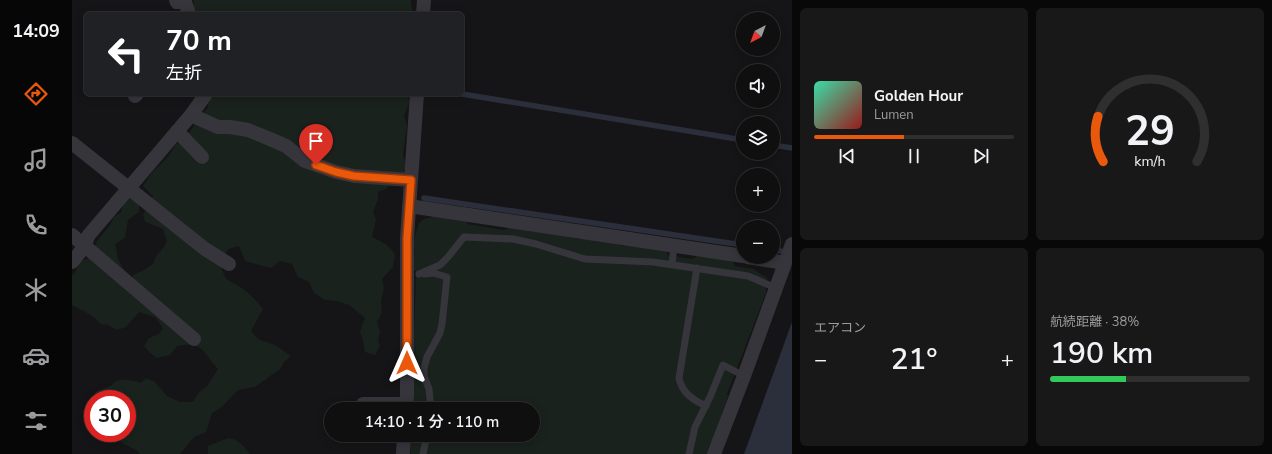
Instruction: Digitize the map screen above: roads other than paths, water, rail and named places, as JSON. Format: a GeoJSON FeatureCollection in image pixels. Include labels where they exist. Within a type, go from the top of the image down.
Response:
{"type":"FeatureCollection","features":[{"type":"Feature","properties":{"kind":"street"},"geometry":{"type":"LineString","coordinates":[[176,0],[177,2],[185,2],[189,12]]}},
{"type":"Feature","properties":{"kind":"street"},"geometry":{"type":"LineString","coordinates":[[196,0],[196,12]]}},
{"type":"Feature","properties":{"kind":"street"},"geometry":{"type":"LineString","coordinates":[[423,12],[424,0]]}},
{"type":"Feature","properties":{"kind":"street"},"geometry":{"type":"LineString","coordinates":[[72,262],[85,246],[88,236],[191,115],[205,96]]}},
{"type":"Feature","properties":{"kind":"street"},"geometry":{"type":"LineString","coordinates":[[406,402],[413,272],[407,238],[417,96]]}},
{"type":"Feature","properties":{"kind":"street"},"geometry":{"type":"LineString","coordinates":[[191,115],[218,127],[248,130],[286,146],[305,161],[336,172],[354,176],[411,180]]}},
{"type":"Feature","properties":{"kind":"street"},"geometry":{"type":"LineString","coordinates":[[177,131],[202,157]]}},
{"type":"Feature","properties":{"kind":"street"},"geometry":{"type":"LineString","coordinates":[[72,143],[205,249],[229,264]]}},
{"type":"Feature","properties":{"kind":"street"},"geometry":{"type":"LineString","coordinates":[[410,206],[736,255]]}},
{"type":"Feature","properties":{"kind":"street"},"geometry":{"type":"LineString","coordinates":[[72,235],[194,339]]}},
{"type":"Feature","properties":{"kind":"street"},"geometry":{"type":"LineString","coordinates":[[714,454],[792,244]]}},
{"type":"Feature","properties":{"kind":"street"},"geometry":{"type":"LineString","coordinates":[[780,262],[785,263]]}},
{"type":"Feature","properties":{"kind":"street"},"geometry":{"type":"LineString","coordinates":[[403,454],[404,442]]}},
{"type":"Feature","properties":{"kind":"lane"},"geometry":{"type":"LineString","coordinates":[[413,272],[440,265],[448,258],[464,237],[514,239],[585,259],[653,262],[748,276],[776,288]]}},
{"type":"Feature","properties":{"kind":"lane"},"geometry":{"type":"LineString","coordinates":[[672,264],[674,246]]}},
{"type":"Feature","properties":{"kind":"lane"},"geometry":{"type":"LineString","coordinates":[[697,268],[679,378],[681,386],[686,394],[695,401],[706,406]]}},
{"type":"Feature","properties":{"kind":"lane"},"geometry":{"type":"LineString","coordinates":[[413,272],[434,273],[447,277],[440,333],[427,357],[424,368],[424,376],[429,389],[431,402]]}},
{"type":"Feature","properties":{"kind":"lane"},"geometry":{"type":"LineString","coordinates":[[689,454],[695,427],[710,398],[723,365],[744,376]]}},
{"type":"Feature","properties":{"kind":"lane"},"geometry":{"type":"LineString","coordinates":[[423,454],[426,442]]}},
{"type":"Feature","properties":{"kind":"water"},"geometry":{"type":"Polygon","coordinates":[[[792,322],[792,454],[744,454],[792,322]]]}},
{"type":"Feature","properties":{"kind":"waterway"},"geometry":{"type":"LineString","coordinates":[[464,94],[736,139]]}},
{"type":"Feature","properties":{"kind":"waterway"},"geometry":{"type":"LineString","coordinates":[[780,146],[792,148]]}},
{"type":"Feature","properties":{"kind":"waterway"},"geometry":{"type":"LineString","coordinates":[[424,198],[736,244]]}}]}
